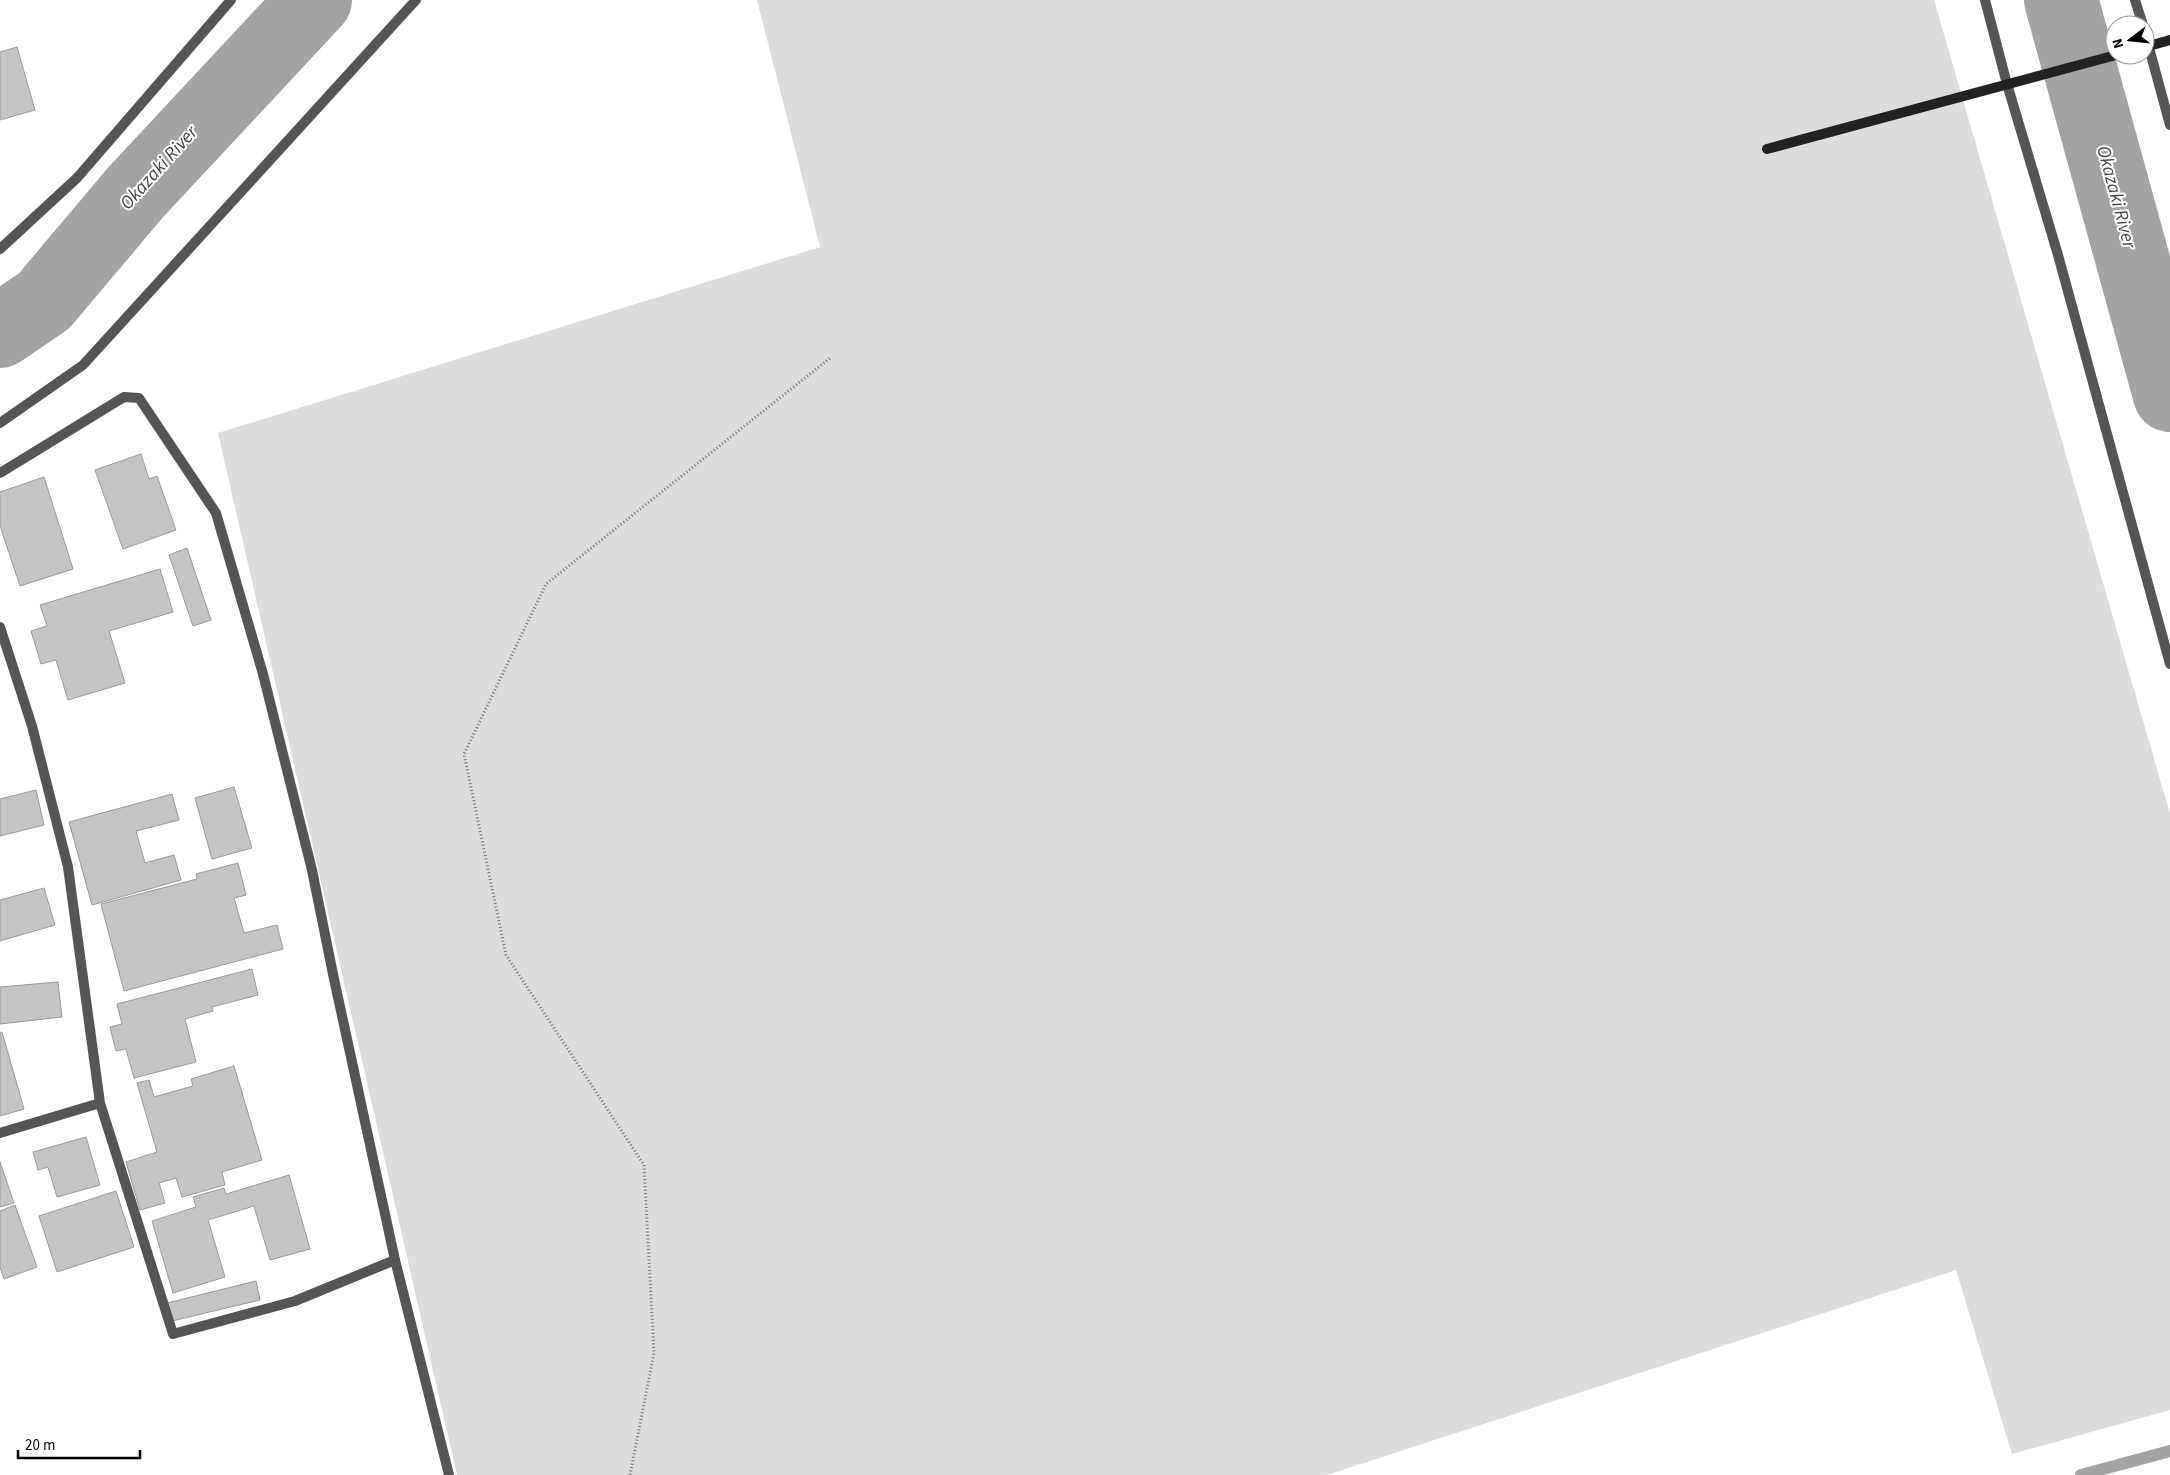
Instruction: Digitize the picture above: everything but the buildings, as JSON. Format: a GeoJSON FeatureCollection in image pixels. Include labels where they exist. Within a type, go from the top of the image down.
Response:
{"type":"FeatureCollection","features":[{"type":"Feature","properties":{"kind":"street"},"geometry":{"type":"LineString","coordinates":[[0,249],[77,178],[231,0]]}},
{"type":"Feature","properties":{"kind":"street"},"geometry":{"type":"LineString","coordinates":[[0,423],[83,366],[416,0]]}},
{"type":"Feature","properties":{"kind":"street"},"geometry":{"type":"LineString","coordinates":[[1985,0],[2007,84],[2058,255],[2170,664]]}},
{"type":"Feature","properties":{"kind":"street"},"geometry":{"type":"LineString","coordinates":[[2135,0],[2139,15]]}},
{"type":"Feature","properties":{"kind":"street"},"geometry":{"type":"LineString","coordinates":[[2155,45],[2170,40]]}},
{"type":"Feature","properties":{"kind":"street"},"geometry":{"type":"LineString","coordinates":[[1767,150],[2105,58]]}},
{"type":"Feature","properties":{"kind":"street"},"geometry":{"type":"LineString","coordinates":[[2152,65],[2170,125]]}},
{"type":"Feature","properties":{"kind":"street"},"geometry":{"type":"LineString","coordinates":[[0,473],[124,398],[139,398],[216,513],[262,674],[312,870],[396,1260],[449,1475]]}},
{"type":"Feature","properties":{"kind":"street"},"geometry":{"type":"LineString","coordinates":[[0,627],[32,726],[68,867],[100,1103],[173,1334],[295,1301],[396,1260]]}},
{"type":"Feature","properties":{"kind":"street"},"geometry":{"type":"LineString","coordinates":[[0,1133],[100,1103]]}},
{"type":"Feature","properties":{"kind":"path"},"geometry":{"type":"LineString","coordinates":[[630,1475],[654,1353],[644,1165],[506,955],[464,754],[546,584],[830,358]]}},
{"type":"Feature","properties":{"kind":"shaded area"},"geometry":{"type":"Polygon","coordinates":[[[757,0],[1934,0],[2170,814],[2170,1410],[2012,1454],[1956,1270],[1327,1475],[457,1475],[218,433],[820,247],[757,0]]]}},
{"type":"Feature","properties":{"kind":"waterway","name":"Okazaki River"},"geometry":{"type":"LineString","coordinates":[[0,331],[44,301],[135,193],[315,0]]}},
{"type":"Feature","properties":{"kind":"waterway","name":"Okazaki River"},"geometry":{"type":"LineString","coordinates":[[2061,0],[2170,395]]}},
{"type":"Feature","properties":{"kind":"waterway"},"geometry":{"type":"LineString","coordinates":[[2081,1475],[2170,1451]]}}]}
